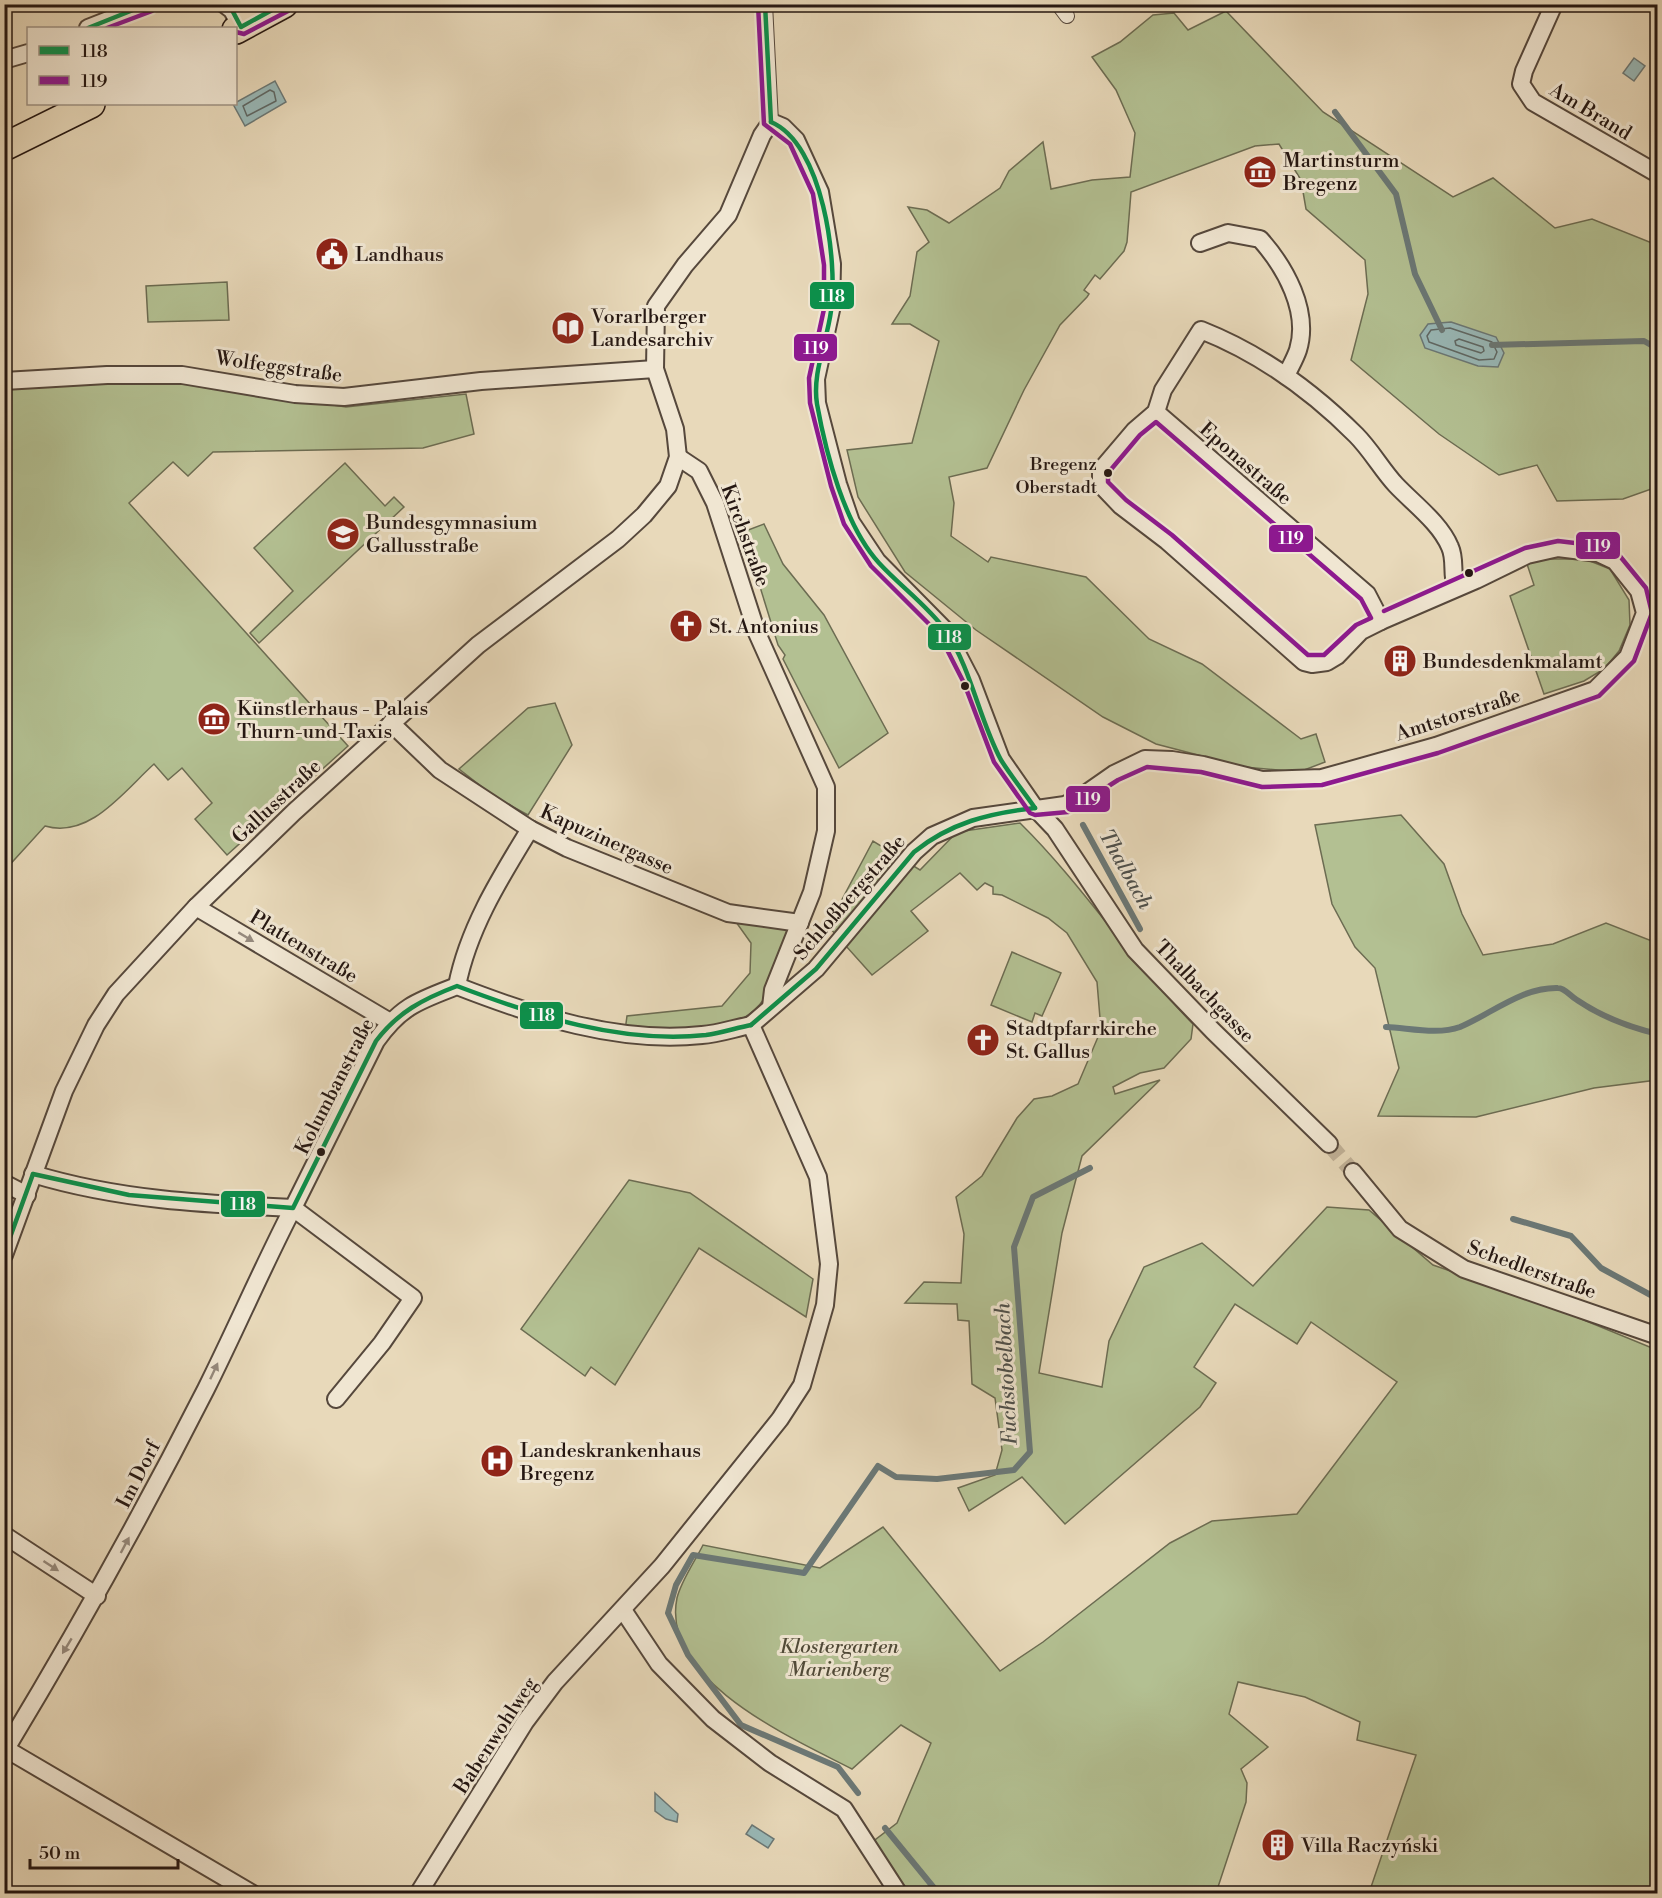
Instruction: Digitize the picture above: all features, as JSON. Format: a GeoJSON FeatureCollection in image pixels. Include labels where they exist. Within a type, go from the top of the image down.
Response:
{"type":"FeatureCollection","features":[{"type":"Feature","properties":{"kind":"main road"},"geometry":{"type":"LineString","coordinates":[[238,28],[284,4]]}},
{"type":"Feature","properties":{"kind":"main road"},"geometry":{"type":"LineString","coordinates":[[4,147],[89,105]]}},
{"type":"Feature","properties":{"kind":"street"},"geometry":{"type":"LineString","coordinates":[[91,27],[149,4]]}},
{"type":"Feature","properties":{"kind":"street"},"geometry":{"type":"LineString","coordinates":[[224,4],[232,10],[238,28]]}},
{"type":"Feature","properties":{"kind":"street"},"geometry":{"type":"LineString","coordinates":[[678,457],[675,429],[656,369],[654,334],[656,306],[685,265],[728,215],[762,135],[771,122],[765,4]]}},
{"type":"Feature","properties":{"kind":"street"},"geometry":{"type":"LineString","coordinates":[[1058,4],[1067,16]]}},
{"type":"Feature","properties":{"kind":"street","name":"Am Brand"},"geometry":{"type":"LineString","coordinates":[[1554,4],[1524,71],[1521,84],[1533,102],[1658,174]]}},
{"type":"Feature","properties":{"kind":"street"},"geometry":{"type":"LineString","coordinates":[[4,60],[27,53]]}},
{"type":"Feature","properties":{"kind":"street","name":"Thalbachgasse"},"geometry":{"type":"LineString","coordinates":[[771,122],[783,127],[796,140],[820,192],[832,264],[831,310],[816,379],[817,404],[838,484],[851,522],[877,561],[945,630],[971,681],[1001,759],[1035,808],[1055,829],[1135,950],[1213,1032],[1329,1144]]}},
{"type":"Feature","properties":{"kind":"street"},"geometry":{"type":"LineString","coordinates":[[1200,243],[1228,233],[1260,239],[1286,276],[1300,311],[1298,349],[1287,376]]}},
{"type":"Feature","properties":{"kind":"street"},"geometry":{"type":"LineString","coordinates":[[1156,412],[1163,390],[1202,330],[1234,343],[1287,376],[1357,436],[1384,472],[1444,536],[1451,549],[1454,564],[1452,576],[1461,586]]}},
{"type":"Feature","properties":{"kind":"street","name":"Wolfeggstraße"},"geometry":{"type":"LineString","coordinates":[[4,381],[106,375],[182,375],[295,394],[344,398],[481,381],[656,369]]}},
{"type":"Feature","properties":{"kind":"street","name":"Amtstorstraße"},"geometry":{"type":"LineString","coordinates":[[1035,808],[1065,805],[1114,774],[1145,759],[1203,765],[1262,780],[1322,778],[1436,746],[1595,690],[1628,657],[1651,614],[1639,591],[1615,561],[1598,553],[1558,548],[1527,555],[1381,621],[1361,631],[1337,656],[1312,664],[1304,662],[1167,541],[1121,506],[1101,485],[1101,470],[1135,430],[1156,412]]}},
{"type":"Feature","properties":{"kind":"street","name":"Eponastraße"},"geometry":{"type":"LineString","coordinates":[[1156,412],[1367,594],[1381,621]]}},
{"type":"Feature","properties":{"kind":"street","name":"Gallusstraße"},"geometry":{"type":"LineString","coordinates":[[4,1255],[64,1091],[96,1025],[116,994],[196,907],[251,852],[391,723],[478,645],[618,539],[644,515],[668,486],[678,457]]}},
{"type":"Feature","properties":{"kind":"street","name":"Kirchstraße"},"geometry":{"type":"LineString","coordinates":[[678,457],[699,471],[715,502],[757,633],[826,787],[826,831],[812,892],[773,990],[771,1007]]}},
{"type":"Feature","properties":{"kind":"street","name":"Kapuzinergasse"},"geometry":{"type":"LineString","coordinates":[[391,723],[440,770],[530,829],[595,860],[728,913],[800,922]]}},
{"type":"Feature","properties":{"kind":"street","name":"Schloßbergstraße"},"geometry":{"type":"LineString","coordinates":[[771,1007],[816,969],[914,852],[933,836],[973,818],[1035,808]]}},
{"type":"Feature","properties":{"kind":"street"},"geometry":{"type":"LineString","coordinates":[[530,829],[487,901],[460,971],[457,986],[503,1004],[558,1020],[624,1035],[702,1035],[751,1025],[771,1007]]}},
{"type":"Feature","properties":{"kind":"street","name":"Plattenstraße"},"geometry":{"type":"LineString","coordinates":[[196,907],[390,1022]]}},
{"type":"Feature","properties":{"kind":"street","name":"Kolumbanstraße"},"geometry":{"type":"LineString","coordinates":[[293,1209],[376,1041],[390,1022],[404,1009],[457,986]]}},
{"type":"Feature","properties":{"kind":"street"},"geometry":{"type":"LineString","coordinates":[[751,1025],[818,1178],[829,1264],[825,1305],[802,1385],[780,1419],[662,1566],[622,1610],[659,1664],[713,1719],[770,1763],[844,1809],[899,1893]]}},
{"type":"Feature","properties":{"kind":"street","name":"Schedlerstraße"},"geometry":{"type":"LineString","coordinates":[[1353,1172],[1400,1229],[1455,1264],[1658,1336]]}},
{"type":"Feature","properties":{"kind":"street"},"geometry":{"type":"LineString","coordinates":[[33,1174],[71,1186],[168,1202],[293,1209],[413,1298],[382,1343],[336,1399]]}},
{"type":"Feature","properties":{"kind":"street"},"geometry":{"type":"LineString","coordinates":[[4,1183],[27,1195]]}},
{"type":"Feature","properties":{"kind":"street","name":"Im Dorf"},"geometry":{"type":"LineString","coordinates":[[5,1750],[97,1596],[207,1387],[293,1209]]}},
{"type":"Feature","properties":{"kind":"street"},"geometry":{"type":"LineString","coordinates":[[4,1535],[97,1596]]}},
{"type":"Feature","properties":{"kind":"street","name":"Babenwohlweg"},"geometry":{"type":"LineString","coordinates":[[418,1893],[525,1722],[555,1682],[622,1610]]}},
{"type":"Feature","properties":{"kind":"street"},"geometry":{"type":"LineString","coordinates":[[5,1750],[253,1893]]}},
{"type":"Feature","properties":{"kind":"green space"},"geometry":{"type":"Polygon","coordinates":[[[1226,11],[1323,112],[1453,197],[1493,178],[1555,228],[1592,219],[1657,245],[1657,487],[1623,499],[1557,501],[1537,465],[1499,475],[1439,434],[1351,360],[1368,294],[1365,260],[1306,209],[1301,180],[1279,144],[1255,146],[1131,192],[1127,242],[1124,251],[1100,279],[1095,275],[1084,290],[1089,294],[1087,297],[1060,325],[1024,390],[987,468],[949,477],[954,503],[951,536],[988,562],[991,557],[1086,577],[1149,639],[1202,664],[1301,739],[1316,734],[1325,762],[1299,772],[1244,767],[1156,744],[1103,717],[976,630],[905,572],[858,497],[847,450],[912,443],[939,341],[910,324],[892,324],[910,296],[917,252],[929,242],[908,207],[927,210],[949,223],[1000,188],[1009,171],[1043,142],[1051,189],[1092,180],[1130,177],[1135,133],[1116,90],[1092,57],[1120,42],[1153,15],[1174,13],[1188,30],[1226,11]]]}},
{"type":"Feature","properties":{"kind":"green space"},"geometry":{"type":"Polygon","coordinates":[[[227,282],[229,320],[148,322],[146,286],[227,282]]]}},
{"type":"Feature","properties":{"kind":"green space"},"geometry":{"type":"Polygon","coordinates":[[[134,379],[205,385],[346,407],[466,394],[474,434],[423,448],[213,452],[188,476],[173,462],[129,503],[348,746],[227,855],[195,819],[212,803],[182,768],[168,780],[154,764],[118,799],[91,819],[77,826],[61,828],[45,826],[5,870],[5,389],[134,379]]]}},
{"type":"Feature","properties":{"kind":"green space"},"geometry":{"type":"Polygon","coordinates":[[[345,463],[385,506],[394,497],[404,507],[259,643],[250,633],[293,591],[254,548],[345,463]]]}},
{"type":"Feature","properties":{"kind":"green space"},"geometry":{"type":"Polygon","coordinates":[[[764,524],[783,564],[824,615],[888,733],[839,768],[783,659],[785,655],[778,645],[743,532],[764,524]]]}},
{"type":"Feature","properties":{"kind":"green space"},"geometry":{"type":"Polygon","coordinates":[[[1546,559],[1585,559],[1610,569],[1629,600],[1630,625],[1619,651],[1604,669],[1584,681],[1544,694],[1510,596],[1534,585],[1527,564],[1546,559]]]}},
{"type":"Feature","properties":{"kind":"green space"},"geometry":{"type":"Polygon","coordinates":[[[555,703],[572,745],[528,815],[495,797],[459,769],[528,708],[555,703]]]}},
{"type":"Feature","properties":{"kind":"green space"},"geometry":{"type":"Polygon","coordinates":[[[1401,815],[1444,864],[1462,914],[1483,955],[1553,944],[1606,923],[1657,943],[1657,1080],[1594,1088],[1476,1117],[1378,1116],[1399,1068],[1375,968],[1355,947],[1332,904],[1315,825],[1401,815]]]}},
{"type":"Feature","properties":{"kind":"green space","name":"Klostergarten Marienberg"},"geometry":{"type":"Polygon","coordinates":[[[1020,823],[1065,872],[1170,1000],[1193,1024],[1191,1039],[1164,1068],[1140,1073],[1113,1087],[1115,1094],[1160,1080],[1082,1156],[1062,1233],[1039,1373],[1102,1387],[1109,1341],[1144,1267],[1202,1243],[1253,1286],[1327,1207],[1369,1210],[1433,1265],[1540,1302],[1657,1350],[1657,1893],[1369,1893],[1416,1755],[1357,1740],[1360,1722],[1305,1697],[1238,1682],[1229,1714],[1268,1747],[1241,1769],[1247,1783],[1246,1802],[1216,1893],[906,1893],[871,1843],[897,1823],[931,1743],[901,1725],[852,1769],[767,1724],[736,1703],[710,1681],[689,1656],[677,1628],[677,1598],[703,1545],[820,1568],[883,1527],[1000,1671],[1043,1642],[1170,1543],[1212,1521],[1297,1514],[1397,1382],[1311,1322],[1297,1344],[1235,1304],[1194,1367],[1216,1383],[1200,1407],[1065,1524],[1022,1477],[969,1511],[958,1488],[995,1475],[1002,1450],[995,1398],[972,1384],[969,1321],[958,1320],[957,1304],[905,1303],[924,1282],[961,1283],[964,1234],[956,1197],[982,1176],[1017,1118],[1034,1099],[1052,1096],[1078,1084],[1101,1030],[1097,982],[1067,933],[1048,918],[1002,895],[993,894],[993,887],[985,883],[977,890],[960,873],[911,911],[928,931],[872,975],[828,926],[873,841],[920,870],[957,832],[1020,823]]]}},
{"type":"Feature","properties":{"kind":"green space"},"geometry":{"type":"Polygon","coordinates":[[[736,922],[779,923],[791,930],[776,975],[764,999],[752,1012],[737,1022],[700,1031],[625,1031],[627,1016],[722,1006],[750,973],[751,943],[736,922]]]}},
{"type":"Feature","properties":{"kind":"green space"},"geometry":{"type":"Polygon","coordinates":[[[1012,952],[1061,973],[1042,1016],[1035,1013],[1032,1022],[991,1005],[1012,952]]]}},
{"type":"Feature","properties":{"kind":"green space"},"geometry":{"type":"Polygon","coordinates":[[[629,1180],[690,1193],[813,1279],[806,1317],[699,1248],[615,1385],[591,1367],[585,1376],[521,1329],[629,1180]]]}},
{"type":"Feature","properties":{"kind":"water"},"geometry":{"type":"Polygon","coordinates":[[[1634,58],[1645,66],[1634,81],[1623,73],[1634,58]]]}},
{"type":"Feature","properties":{"kind":"water"},"geometry":{"type":"Polygon","coordinates":[[[275,81],[286,102],[245,126],[234,105],[237,105],[237,102],[275,81]]]}},
{"type":"Feature","properties":{"kind":"water"},"geometry":{"type":"Polygon","coordinates":[[[1451,322],[1496,337],[1504,353],[1498,367],[1478,366],[1425,348],[1420,335],[1428,324],[1451,322]]]}},
{"type":"Feature","properties":{"kind":"water"},"geometry":{"type":"Polygon","coordinates":[[[655,1793],[678,1814],[677,1822],[666,1819],[655,1811],[655,1793]]]}},
{"type":"Feature","properties":{"kind":"water"},"geometry":{"type":"Polygon","coordinates":[[[752,1825],[774,1839],[768,1848],[746,1834],[752,1825]]]}},
{"type":"Feature","properties":{"kind":"waterway"},"geometry":{"type":"LineString","coordinates":[[1335,112],[1396,194],[1415,274],[1442,330]]}},
{"type":"Feature","properties":{"kind":"waterway"},"geometry":{"type":"LineString","coordinates":[[1492,345],[1644,341],[1658,349]]}},
{"type":"Feature","properties":{"kind":"waterway","name":"Thalbach"},"geometry":{"type":"LineString","coordinates":[[1083,825],[1140,929]]}},
{"type":"Feature","properties":{"kind":"waterway"},"geometry":{"type":"LineString","coordinates":[[1386,1027],[1433,1031],[1460,1027],[1519,996],[1558,988],[1606,1016],[1626,1025],[1658,1034]]}},
{"type":"Feature","properties":{"kind":"waterway","name":"Fuchstobelbach"},"geometry":{"type":"LineString","coordinates":[[858,1793],[838,1767],[741,1725],[688,1655],[668,1613],[676,1585],[693,1555],[804,1573],[878,1466],[896,1477],[937,1479],[1014,1470],[1030,1452],[1014,1247],[1033,1197],[1090,1168]]}},
{"type":"Feature","properties":{"kind":"waterway","name":"Thalbach"},"geometry":{"type":"LineString","coordinates":[[1513,1219],[1571,1236],[1601,1268],[1658,1299]]}},
{"type":"Feature","properties":{"kind":"waterway","name":"Fuchstobelbach"},"geometry":{"type":"LineString","coordinates":[[885,1828],[939,1894]]}},
{"type":"Feature","properties":{"kind":"tunnel"},"geometry":{"type":"LineString","coordinates":[[1329,1144],[1353,1172]]}},
{"type":"Feature","properties":{"kind":"transit line","name":"118"},"geometry":{"type":"LineString","coordinates":[[90,27],[148,4]]}},
{"type":"Feature","properties":{"kind":"transit line","name":"118"},"geometry":{"type":"LineString","coordinates":[[225,4],[232,10],[241,27],[283,4]]}},
{"type":"Feature","properties":{"kind":"transit line","name":"119"},"geometry":{"type":"LineString","coordinates":[[758,4],[764,124],[790,144],[813,194],[824,265],[824,309],[809,378],[810,403],[831,486],[844,524],[871,566],[939,634],[964,683],[994,762],[1030,813],[1035,815],[1068,812],[1118,780],[1147,767],[1201,772],[1262,787],[1322,785],[1438,753],[1599,696],[1634,661],[1652,613],[1646,588],[1619,555],[1600,546],[1558,541],[1525,548],[1384,611]]}},
{"type":"Feature","properties":{"kind":"transit line","name":"118"},"geometry":{"type":"LineString","coordinates":[[765,4],[771,122]]}},
{"type":"Feature","properties":{"kind":"transit line","name":"119"},"geometry":{"type":"LineString","coordinates":[[110,27],[152,11]]}},
{"type":"Feature","properties":{"kind":"transit line","name":"119"},"geometry":{"type":"LineString","coordinates":[[237,32],[244,34],[288,11]]}},
{"type":"Feature","properties":{"kind":"transit line","name":"118"},"geometry":{"type":"LineString","coordinates":[[771,122],[789,134],[803,154],[815,178],[829,235],[833,289],[816,392],[826,445],[847,510],[856,530],[879,563],[931,613],[946,631],[962,662],[1001,760],[1035,808]]}},
{"type":"Feature","properties":{"kind":"transit line","name":"119"},"geometry":{"type":"LineString","coordinates":[[1156,422],[1361,599],[1371,618],[1356,625],[1324,655],[1308,655],[1172,535],[1126,500],[1108,482],[1108,473],[1140,435],[1156,422]]}},
{"type":"Feature","properties":{"kind":"transit line","name":"118"},"geometry":{"type":"LineString","coordinates":[[751,1025],[816,969],[914,852],[942,834],[971,821],[986,816],[1035,808]]}},
{"type":"Feature","properties":{"kind":"transit line","name":"118"},"geometry":{"type":"LineString","coordinates":[[33,1174],[129,1195],[293,1208],[376,1041],[402,1014],[433,996],[457,986],[517,1008],[610,1031],[674,1037],[706,1035],[751,1025]]}},
{"type":"Feature","properties":{"kind":"transit line","name":"118"},"geometry":{"type":"LineString","coordinates":[[4,1254],[33,1174]]}},
{"type":"Feature","properties":{"kind":"place","name":"Martinsturm Bregenz"},"geometry":{"type":"Point","coordinates":[1260,172]}},
{"type":"Feature","properties":{"kind":"place","name":"Landhaus"},"geometry":{"type":"Point","coordinates":[332,254]}},
{"type":"Feature","properties":{"kind":"place","name":"Vorarlberger Landesarchiv"},"geometry":{"type":"Point","coordinates":[568,328]}},
{"type":"Feature","properties":{"kind":"place","name":"Bregenz Oberstadt"},"geometry":{"type":"Point","coordinates":[1108,473]}},
{"type":"Feature","properties":{"kind":"place","name":"Bundesgymnasium Gallusstraße"},"geometry":{"type":"Point","coordinates":[343,534]}},
{"type":"Feature","properties":{"kind":"place","name":"St. Antonius"},"geometry":{"type":"Point","coordinates":[686,626]}},
{"type":"Feature","properties":{"kind":"place","name":"Bundesdenkmalamt"},"geometry":{"type":"Point","coordinates":[1400,661]}},
{"type":"Feature","properties":{"kind":"place","name":"Künstlerhaus - Palais Thurn-und-Taxis"},"geometry":{"type":"Point","coordinates":[214,719]}},
{"type":"Feature","properties":{"kind":"place","name":"Stadtpfarrkirche St. Gallus"},"geometry":{"type":"Point","coordinates":[983,1040]}},
{"type":"Feature","properties":{"kind":"place","name":"Landeskrankenhaus Bregenz"},"geometry":{"type":"Point","coordinates":[497,1461]}},
{"type":"Feature","properties":{"kind":"place","name":"Villa Raczyński"},"geometry":{"type":"Point","coordinates":[1278,1845]}}]}
